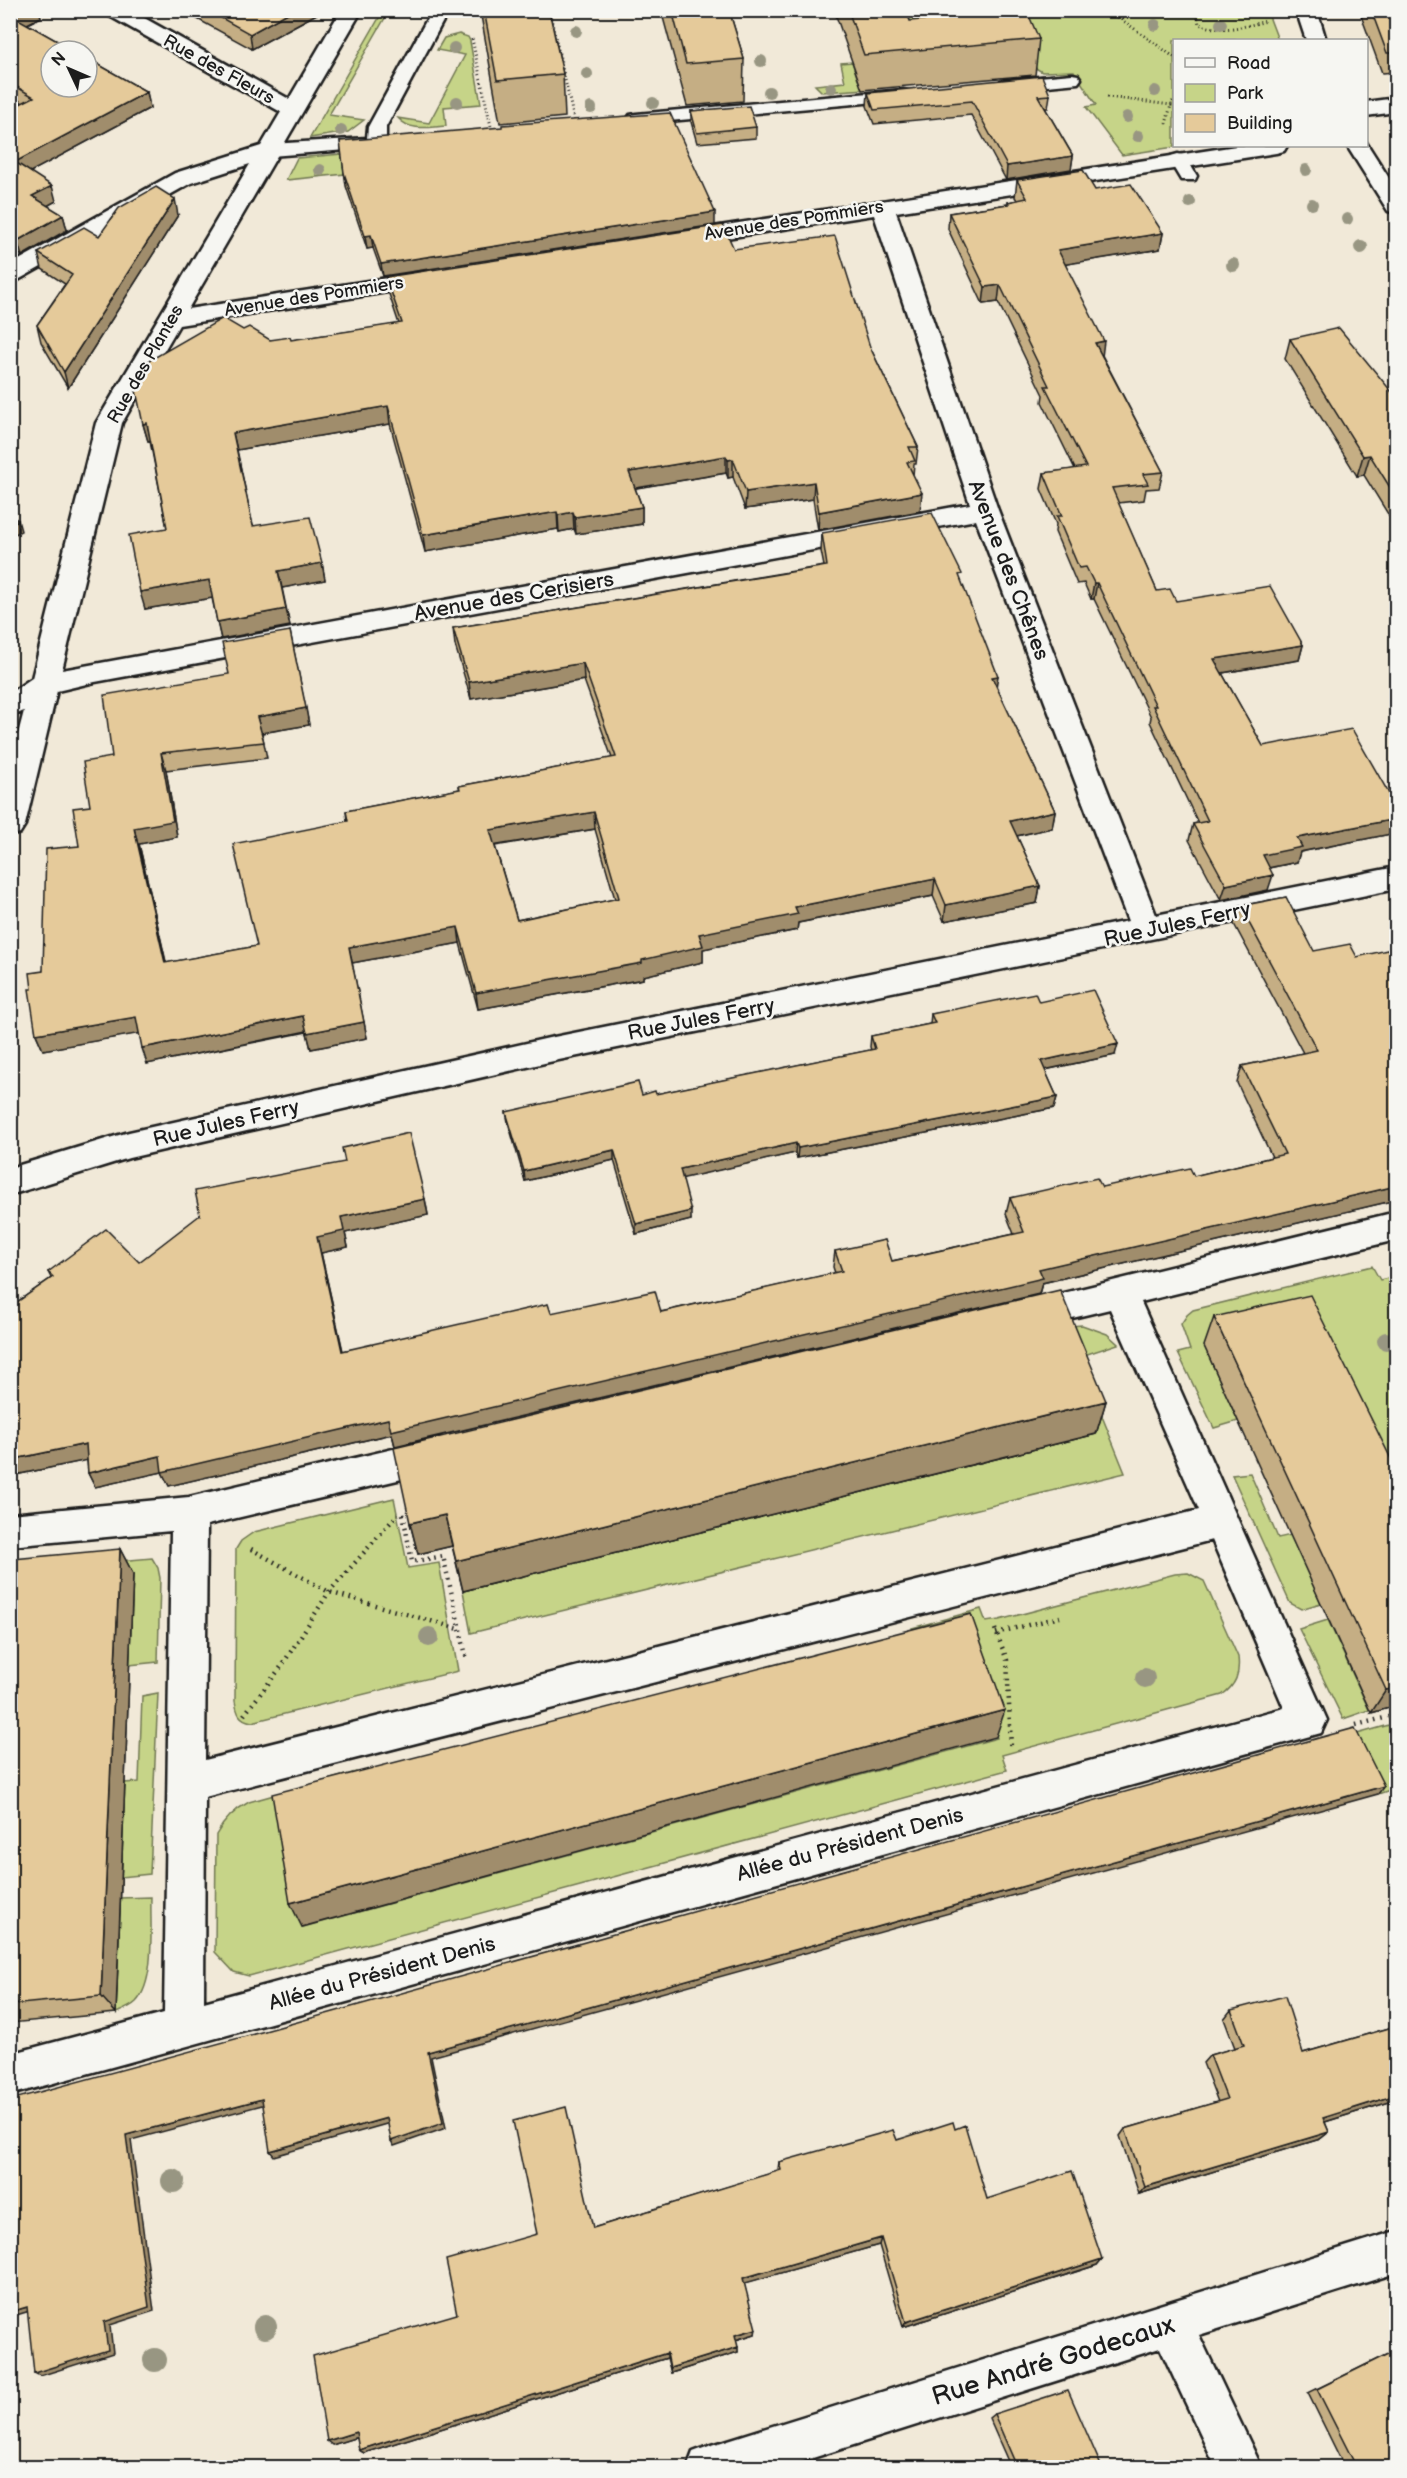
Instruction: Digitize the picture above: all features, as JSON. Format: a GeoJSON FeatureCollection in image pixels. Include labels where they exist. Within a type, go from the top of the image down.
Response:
{"type":"FeatureCollection","features":[{"type":"Feature","properties":{"kind":"street","name":"Rue des Fleurs"},"geometry":{"type":"LineString","coordinates":[[113,10],[293,110]]}},
{"type":"Feature","properties":{"kind":"street","name":"Rue des Plantes"},"geometry":{"type":"LineString","coordinates":[[10,825],[109,423],[352,10]]}},
{"type":"Feature","properties":{"kind":"street"},"geometry":{"type":"LineString","coordinates":[[1306,10],[1316,39]]}},
{"type":"Feature","properties":{"kind":"street"},"geometry":{"type":"LineString","coordinates":[[1368,109],[1396,105]]}},
{"type":"Feature","properties":{"kind":"street","name":"Avenue des Pommiers"},"geometry":{"type":"LineString","coordinates":[[659,241],[882,206],[1174,166],[1271,147]]}},
{"type":"Feature","properties":{"kind":"street"},"geometry":{"type":"LineString","coordinates":[[1360,147],[1396,206]]}},
{"type":"Feature","properties":{"kind":"street"},"geometry":{"type":"LineString","coordinates":[[10,275],[183,178],[271,150]]}},
{"type":"Feature","properties":{"kind":"street","name":"Avenue des Chênes"},"geometry":{"type":"LineString","coordinates":[[882,206],[985,510],[1147,930]]}},
{"type":"Feature","properties":{"kind":"street","name":"Avenue des Pommiers"},"geometry":{"type":"LineString","coordinates":[[171,319],[448,275]]}},
{"type":"Feature","properties":{"kind":"street","name":"Avenue des Cerisiers"},"geometry":{"type":"LineString","coordinates":[[10,706],[44,684],[95,672],[985,510]]}},
{"type":"Feature","properties":{"kind":"street","name":"Rue Jules Ferry"},"geometry":{"type":"LineString","coordinates":[[10,1182],[129,1145],[537,1053],[1396,878]]}},
{"type":"Feature","properties":{"kind":"street"},"geometry":{"type":"LineString","coordinates":[[992,1324],[1396,1226]]}},
{"type":"Feature","properties":{"kind":"street","name":"Allée du Président Denis"},"geometry":{"type":"LineString","coordinates":[[10,2075],[1308,1720],[1120,1293]]}},
{"type":"Feature","properties":{"kind":"street"},"geometry":{"type":"LineString","coordinates":[[10,1530],[189,1513],[469,1447]]}},
{"type":"Feature","properties":{"kind":"street"},"geometry":{"type":"LineString","coordinates":[[184,2028],[189,1513]]}},
{"type":"Feature","properties":{"kind":"street"},"geometry":{"type":"LineString","coordinates":[[186,1783],[1222,1521]]}},
{"type":"Feature","properties":{"kind":"street","name":"Rue André Godecaux"},"geometry":{"type":"LineString","coordinates":[[709,2468],[1396,2252]]}},
{"type":"Feature","properties":{"kind":"street"},"geometry":{"type":"LineString","coordinates":[[1171,2324],[1240,2468]]}},
{"type":"Feature","properties":{"kind":"lane"},"geometry":{"type":"LineString","coordinates":[[376,143],[377,127],[441,10]]}},
{"type":"Feature","properties":{"kind":"lane"},"geometry":{"type":"LineString","coordinates":[[990,87],[1072,79]]}},
{"type":"Feature","properties":{"kind":"lane"},"geometry":{"type":"LineString","coordinates":[[576,124],[919,94]]}},
{"type":"Feature","properties":{"kind":"lane"},"geometry":{"type":"LineString","coordinates":[[271,150],[399,141]]}},
{"type":"Feature","properties":{"kind":"path"},"geometry":{"type":"LineString","coordinates":[[549,10],[576,124]]}},
{"type":"Feature","properties":{"kind":"path"},"geometry":{"type":"LineString","coordinates":[[1108,10],[1173,56]]}},
{"type":"Feature","properties":{"kind":"path"},"geometry":{"type":"LineString","coordinates":[[1196,10],[1199,24],[1217,29],[1230,30],[1270,21]]}},
{"type":"Feature","properties":{"kind":"path"},"geometry":{"type":"LineString","coordinates":[[472,38],[492,132]]}},
{"type":"Feature","properties":{"kind":"path"},"geometry":{"type":"LineString","coordinates":[[1102,97],[1171,105],[1173,101]]}},
{"type":"Feature","properties":{"kind":"path"},"geometry":{"type":"LineString","coordinates":[[242,1718],[281,1667],[329,1592],[402,1509],[412,1562],[443,1556],[479,1710]]}},
{"type":"Feature","properties":{"kind":"path"},"geometry":{"type":"LineString","coordinates":[[250,1549],[329,1592],[459,1629]]}},
{"type":"Feature","properties":{"kind":"path"},"geometry":{"type":"LineString","coordinates":[[977,1583],[1007,1660],[1013,1800]]}},
{"type":"Feature","properties":{"kind":"path"},"geometry":{"type":"LineString","coordinates":[[996,1633],[1060,1617]]}},
{"type":"Feature","properties":{"kind":"green space"},"geometry":{"type":"Polygon","coordinates":[[[383,11],[389,11],[329,115],[364,120],[348,132],[310,138],[383,11]]]}},
{"type":"Feature","properties":{"kind":"green space"},"geometry":{"type":"Polygon","coordinates":[[[890,11],[1267,11],[1278,39],[1173,39],[1174,147],[1122,155],[1086,107],[1096,105],[1074,71],[1042,72],[1031,65],[927,55],[890,11]]]}},
{"type":"Feature","properties":{"kind":"green space"},"geometry":{"type":"Polygon","coordinates":[[[459,34],[468,37],[470,41],[481,104],[444,107],[446,126],[420,128],[408,125],[398,118],[429,123],[465,55],[437,50],[444,38],[459,34]]]}},
{"type":"Feature","properties":{"kind":"green space"},"geometry":{"type":"Polygon","coordinates":[[[852,62],[858,80],[867,89],[822,92],[815,85],[845,82],[841,63],[852,62]]]}},
{"type":"Feature","properties":{"kind":"green space"},"geometry":{"type":"Polygon","coordinates":[[[342,154],[345,174],[286,180],[297,158],[342,154]]]}},
{"type":"Feature","properties":{"kind":"green space"},"geometry":{"type":"Polygon","coordinates":[[[1372,1266],[1380,1280],[1396,1276],[1396,1525],[1204,1346],[1238,1421],[1214,1428],[1178,1353],[1190,1350],[1181,1324],[1193,1310],[1372,1266]]]}},
{"type":"Feature","properties":{"kind":"green space"},"geometry":{"type":"Polygon","coordinates":[[[1082,1325],[1107,1334],[1118,1344],[1078,1357],[1125,1473],[471,1633],[463,1591],[1095,1434],[1066,1360],[1070,1326],[1082,1325]]]}},
{"type":"Feature","properties":{"kind":"green space"},"geometry":{"type":"Polygon","coordinates":[[[1250,1473],[1278,1538],[1291,1535],[1321,1603],[1301,1609],[1290,1603],[1232,1475],[1250,1473]]]}},
{"type":"Feature","properties":{"kind":"green space"},"geometry":{"type":"Polygon","coordinates":[[[394,1498],[408,1568],[439,1563],[458,1671],[252,1722],[241,1718],[235,1701],[236,1549],[241,1541],[254,1532],[394,1498]]]}},
{"type":"Feature","properties":{"kind":"green space"},"geometry":{"type":"Polygon","coordinates":[[[152,1558],[158,1568],[160,1578],[158,1662],[129,1665],[27,1569],[152,1558]]]}},
{"type":"Feature","properties":{"kind":"green space"},"geometry":{"type":"Polygon","coordinates":[[[1188,1573],[1204,1581],[1238,1657],[1236,1679],[1222,1695],[1002,1755],[1007,1770],[249,1976],[234,1972],[215,1952],[216,1835],[230,1816],[249,1802],[356,1772],[363,1799],[303,1927],[997,1738],[963,1644],[921,1653],[912,1628],[981,1609],[986,1622],[999,1620],[1175,1574],[1188,1573]]]}},
{"type":"Feature","properties":{"kind":"green space"},"geometry":{"type":"Polygon","coordinates":[[[1328,1620],[1369,1710],[1343,1719],[1299,1629],[1328,1620]]]}},
{"type":"Feature","properties":{"kind":"green space"},"geometry":{"type":"Polygon","coordinates":[[[158,1693],[150,1874],[121,1877],[124,1783],[139,1782],[142,1696],[158,1693]]]}},
{"type":"Feature","properties":{"kind":"green space"},"geometry":{"type":"Polygon","coordinates":[[[1396,1723],[1396,1788],[1378,1794],[1350,1736],[1396,1723]]]}},
{"type":"Feature","properties":{"kind":"green space"},"geometry":{"type":"Polygon","coordinates":[[[151,1897],[151,1952],[147,1981],[136,2002],[116,2013],[120,1898],[151,1897]]]}},
{"type":"Feature","properties":{"kind":"building"},"geometry":{"type":"Polygon","coordinates":[[[10,10],[20,10],[11,15],[54,39],[39,39],[39,99],[99,99],[99,65],[147,92],[15,162],[52,186],[32,196],[63,215],[17,241],[10,236],[10,109],[34,97],[10,83],[10,10]]]}},
{"type":"Feature","properties":{"kind":"building"},"geometry":{"type":"Polygon","coordinates":[[[207,10],[293,10],[250,34],[207,10]]]}},
{"type":"Feature","properties":{"kind":"building"},"geometry":{"type":"Polygon","coordinates":[[[484,10],[549,10],[563,74],[497,80],[484,10]]]}},
{"type":"Feature","properties":{"kind":"building"},"geometry":{"type":"Polygon","coordinates":[[[672,10],[729,10],[744,59],[686,64],[672,10]]]}},
{"type":"Feature","properties":{"kind":"building"},"geometry":{"type":"Polygon","coordinates":[[[848,10],[906,10],[910,21],[1027,11],[1039,39],[864,55],[848,10]]]}},
{"type":"Feature","properties":{"kind":"building"},"geometry":{"type":"Polygon","coordinates":[[[1371,10],[1396,10],[1396,53],[1387,53],[1371,10]]]}},
{"type":"Feature","properties":{"kind":"building"},"geometry":{"type":"Polygon","coordinates":[[[1042,76],[1050,95],[1038,96],[1073,156],[1007,166],[972,101],[874,110],[868,93],[1042,76]]]}},
{"type":"Feature","properties":{"kind":"building"},"geometry":{"type":"Polygon","coordinates":[[[749,106],[756,127],[697,133],[691,111],[749,106]]]}},
{"type":"Feature","properties":{"kind":"building"},"geometry":{"type":"Polygon","coordinates":[[[670,113],[715,212],[381,264],[371,235],[365,236],[344,173],[340,141],[502,127],[502,125],[670,113]]]}},
{"type":"Feature","properties":{"kind":"building"},"geometry":{"type":"Polygon","coordinates":[[[1083,170],[1095,190],[1131,184],[1163,233],[1058,250],[1104,341],[1095,343],[1163,472],[1143,474],[1148,484],[1112,488],[1157,591],[1170,589],[1176,601],[1270,586],[1303,645],[1214,659],[1263,746],[1352,729],[1396,806],[1396,819],[1297,838],[1302,847],[1263,855],[1273,875],[1226,885],[1193,824],[1208,821],[1097,583],[1094,583],[1086,567],[1079,568],[1057,516],[1062,516],[1044,473],[1086,467],[1045,386],[1049,386],[1000,285],[985,287],[949,213],[1009,204],[1008,202],[1027,198],[1017,180],[1083,170]]]}},
{"type":"Feature","properties":{"kind":"building"},"geometry":{"type":"Polygon","coordinates":[[[156,187],[175,199],[64,372],[37,325],[72,275],[38,253],[84,227],[99,236],[119,208],[156,187]]]}},
{"type":"Feature","properties":{"kind":"building"},"geometry":{"type":"Polygon","coordinates":[[[723,225],[734,249],[835,236],[870,347],[918,447],[909,447],[915,461],[907,462],[922,493],[819,512],[814,482],[746,492],[733,459],[728,460],[726,456],[629,472],[642,507],[575,517],[573,512],[558,515],[557,512],[423,535],[388,406],[233,433],[253,526],[310,517],[322,563],[278,571],[286,609],[217,622],[209,580],[140,592],[129,535],[167,528],[147,423],[143,424],[134,381],[145,363],[223,318],[243,330],[249,327],[270,340],[290,337],[291,340],[402,323],[386,277],[723,225]]]}},
{"type":"Feature","properties":{"kind":"building"},"geometry":{"type":"Polygon","coordinates":[[[1339,328],[1396,397],[1396,497],[1370,455],[1363,456],[1290,339],[1339,328]]]}},
{"type":"Feature","properties":{"kind":"building"},"geometry":{"type":"Polygon","coordinates":[[[932,513],[962,574],[959,575],[998,676],[992,677],[1055,811],[1010,821],[1040,886],[946,905],[935,879],[795,907],[798,914],[699,934],[703,946],[642,960],[642,963],[476,993],[458,927],[349,947],[364,1022],[307,1033],[303,1016],[142,1048],[136,1017],[36,1034],[29,989],[32,989],[30,973],[43,971],[46,849],[79,846],[73,808],[90,806],[83,762],[112,757],[104,695],[229,674],[222,643],[290,631],[306,708],[257,717],[264,742],[161,753],[173,821],[134,828],[165,963],[257,946],[233,844],[348,821],[346,811],[460,789],[459,786],[616,757],[583,663],[469,682],[453,628],[827,566],[822,533],[932,513]],[[594,812],[490,830],[517,920],[619,898],[594,812]]]}},
{"type":"Feature","properties":{"kind":"building"},"geometry":{"type":"Polygon","coordinates":[[[10,515],[18,520],[10,525],[10,515]]]}},
{"type":"Feature","properties":{"kind":"building"},"geometry":{"type":"Polygon","coordinates":[[[1286,897],[1314,951],[1350,944],[1357,957],[1396,948],[1396,1186],[1039,1269],[1043,1278],[391,1431],[388,1419],[162,1472],[160,1456],[88,1473],[86,1444],[10,1460],[10,1307],[53,1277],[48,1272],[106,1229],[139,1262],[200,1215],[195,1191],[345,1162],[342,1148],[409,1133],[425,1199],[341,1217],[344,1231],[317,1237],[342,1351],[548,1304],[551,1313],[655,1291],[661,1312],[842,1271],[835,1251],[885,1240],[892,1261],[1024,1232],[1010,1198],[1097,1178],[1102,1187],[1190,1168],[1194,1176],[1285,1154],[1242,1066],[1317,1050],[1240,906],[1286,897]]]}},
{"type":"Feature","properties":{"kind":"building"},"geometry":{"type":"Polygon","coordinates":[[[1093,990],[1118,1044],[1041,1061],[1057,1097],[798,1148],[796,1143],[680,1169],[691,1211],[636,1224],[614,1150],[524,1171],[506,1112],[638,1082],[642,1095],[655,1091],[656,1094],[875,1049],[871,1036],[935,1023],[931,1014],[1035,993],[1039,1002],[1093,990]]]}},
{"type":"Feature","properties":{"kind":"building"},"geometry":{"type":"Polygon","coordinates":[[[1060,1290],[1106,1401],[456,1561],[445,1515],[410,1523],[394,1448],[1060,1290]]]}},
{"type":"Feature","properties":{"kind":"building"},"geometry":{"type":"Polygon","coordinates":[[[1310,1295],[1396,1469],[1396,1688],[1386,1690],[1214,1317],[1310,1295]]]}},
{"type":"Feature","properties":{"kind":"building"},"geometry":{"type":"Polygon","coordinates":[[[120,1549],[101,1996],[10,2005],[10,1595],[13,1559],[120,1549]]]}},
{"type":"Feature","properties":{"kind":"building"},"geometry":{"type":"Polygon","coordinates":[[[971,1614],[1005,1710],[290,1903],[272,1794],[971,1614]]]}},
{"type":"Feature","properties":{"kind":"building"},"geometry":{"type":"Polygon","coordinates":[[[1355,1728],[1384,1786],[428,2052],[443,2123],[391,2141],[387,2118],[270,2151],[262,2099],[126,2135],[149,2307],[104,2322],[108,2350],[34,2373],[27,2307],[10,2312],[10,2100],[1355,1728]]]}},
{"type":"Feature","properties":{"kind":"building"},"geometry":{"type":"Polygon","coordinates":[[[1285,1996],[1303,2053],[1396,2026],[1396,2095],[1323,2118],[1329,2132],[1145,2187],[1125,2129],[1227,2099],[1210,2055],[1244,2045],[1231,2010],[1285,1996]]]}},
{"type":"Feature","properties":{"kind":"building"},"geometry":{"type":"Polygon","coordinates":[[[566,2107],[593,2228],[781,2170],[779,2162],[893,2130],[897,2140],[953,2122],[955,2129],[965,2125],[987,2199],[1072,2171],[1102,2259],[906,2322],[881,2238],[743,2278],[756,2329],[735,2335],[738,2347],[670,2368],[667,2353],[359,2450],[356,2432],[327,2441],[313,2356],[457,2314],[446,2260],[537,2234],[513,2121],[566,2107]]]}},
{"type":"Feature","properties":{"kind":"building"},"geometry":{"type":"Polygon","coordinates":[[[1396,2350],[1396,2468],[1357,2468],[1317,2389],[1396,2350]]]}},
{"type":"Feature","properties":{"kind":"building"},"geometry":{"type":"Polygon","coordinates":[[[1068,2390],[1102,2468],[1015,2468],[1017,2467],[994,2414],[1068,2390]]]}}]}
